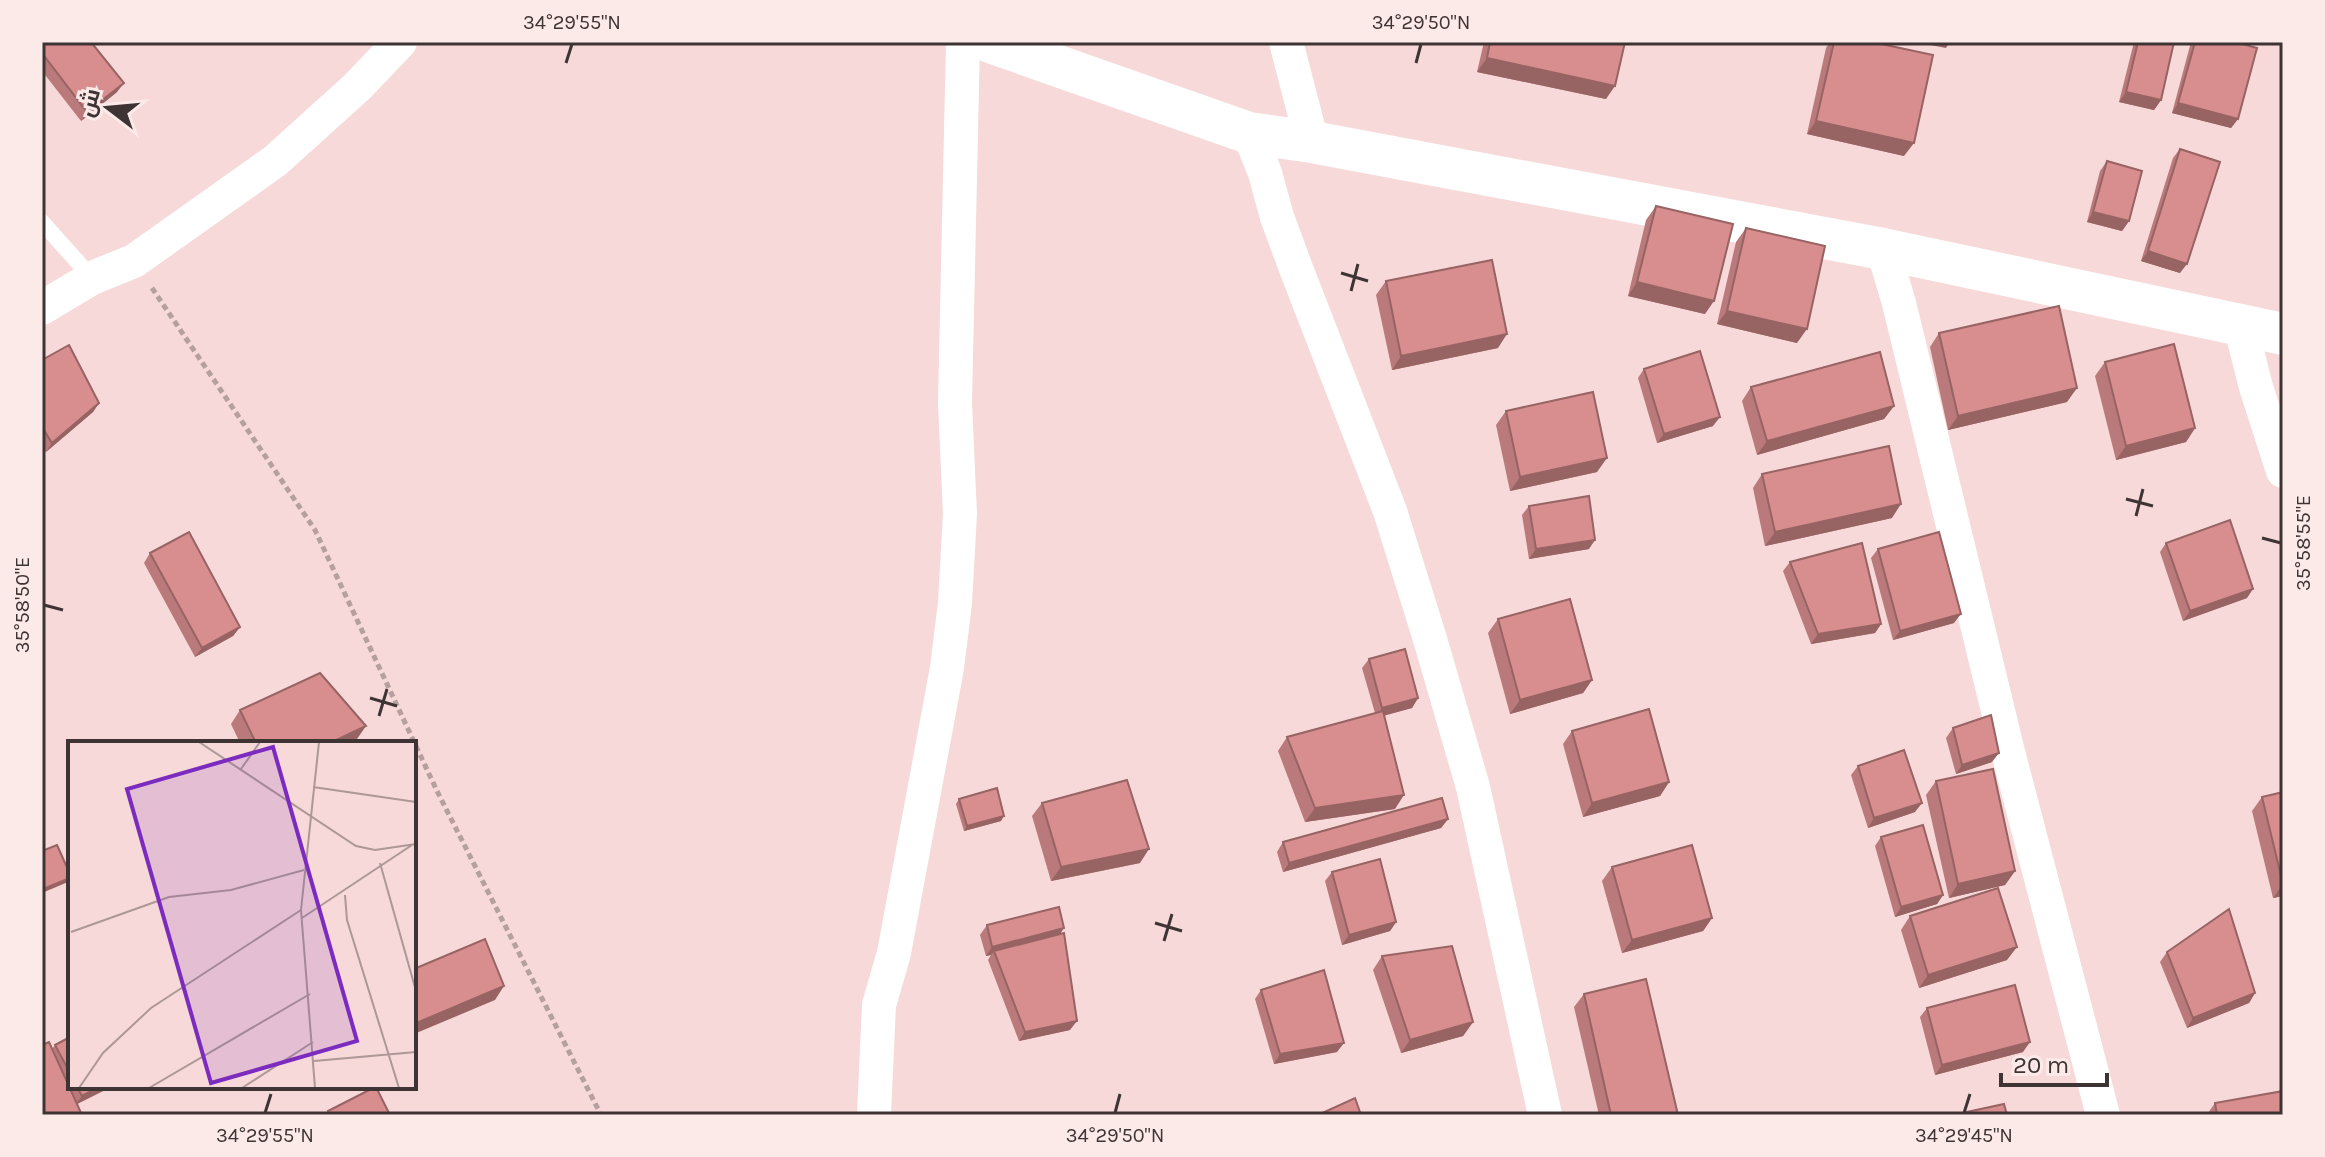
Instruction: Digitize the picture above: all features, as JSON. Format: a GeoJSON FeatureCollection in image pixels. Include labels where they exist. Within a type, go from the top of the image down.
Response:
{"type":"FeatureCollection","features":[{"type":"Feature","properties":{"kind":"street"},"geometry":{"type":"LineString","coordinates":[[42,308],[92,278],[134,261],[275,161],[357,87],[400,42]]}},
{"type":"Feature","properties":{"kind":"street"},"geometry":{"type":"LineString","coordinates":[[874,1115],[879,1005],[894,953],[947,668],[955,603],[960,514],[955,403],[963,42]]}},
{"type":"Feature","properties":{"kind":"street"},"geometry":{"type":"LineString","coordinates":[[990,42],[1249,133],[1312,142],[1883,249],[2283,334]]}},
{"type":"Feature","properties":{"kind":"street"},"geometry":{"type":"LineString","coordinates":[[1286,42],[1312,142]]}},
{"type":"Feature","properties":{"kind":"street"},"geometry":{"type":"LineString","coordinates":[[1249,133],[1297,271],[1390,511],[1430,639],[1473,787],[1545,1115]]}},
{"type":"Feature","properties":{"kind":"street"},"geometry":{"type":"LineString","coordinates":[[1883,249],[1899,303],[2008,752],[2103,1115]]}},
{"type":"Feature","properties":{"kind":"street"},"geometry":{"type":"LineString","coordinates":[[2240,324],[2283,471]]}},
{"type":"Feature","properties":{"kind":"lane"},"geometry":{"type":"LineString","coordinates":[[42,222],[92,278]]}},
{"type":"Feature","properties":{"kind":"path"},"geometry":{"type":"LineString","coordinates":[[134,261],[315,530],[414,741]]}},
{"type":"Feature","properties":{"kind":"path"},"geometry":{"type":"LineString","coordinates":[[416,746],[601,1115]]}},
{"type":"Feature","properties":{"kind":"building"},"geometry":{"type":"Polygon","coordinates":[[[42,42],[91,42],[124,83],[87,112],[42,53],[42,42]]]}},
{"type":"Feature","properties":{"kind":"building"},"geometry":{"type":"Polygon","coordinates":[[[1490,42],[1625,42],[1615,86],[1487,58],[1490,42]]]}},
{"type":"Feature","properties":{"kind":"building"},"geometry":{"type":"Polygon","coordinates":[[[1834,42],[1872,42],[1933,55],[1914,143],[1816,121],[1834,42]]]}},
{"type":"Feature","properties":{"kind":"building"},"geometry":{"type":"Polygon","coordinates":[[[2138,42],[2174,42],[2161,100],[2126,92],[2138,42]]]}},
{"type":"Feature","properties":{"kind":"building"},"geometry":{"type":"Polygon","coordinates":[[[2195,42],[2235,42],[2257,48],[2238,119],[2178,103],[2195,42]]]}},
{"type":"Feature","properties":{"kind":"building"},"geometry":{"type":"Polygon","coordinates":[[[2180,149],[2220,162],[2187,264],[2148,251],[2180,149]]]}},
{"type":"Feature","properties":{"kind":"building"},"geometry":{"type":"Polygon","coordinates":[[[2107,161],[2142,171],[2129,221],[2093,212],[2107,161]]]}},
{"type":"Feature","properties":{"kind":"building"},"geometry":{"type":"Polygon","coordinates":[[[1656,206],[1733,224],[1714,301],[1637,282],[1656,206]]]}},
{"type":"Feature","properties":{"kind":"building"},"geometry":{"type":"Polygon","coordinates":[[[1746,228],[1825,246],[1807,329],[1727,311],[1746,228]]]}},
{"type":"Feature","properties":{"kind":"building"},"geometry":{"type":"Polygon","coordinates":[[[1492,260],[1507,334],[1401,356],[1386,281],[1492,260]]]}},
{"type":"Feature","properties":{"kind":"building"},"geometry":{"type":"Polygon","coordinates":[[[2059,306],[2077,388],[1958,416],[1939,333],[2059,306]]]}},
{"type":"Feature","properties":{"kind":"building"},"geometry":{"type":"Polygon","coordinates":[[[2174,344],[2195,428],[2126,446],[2105,362],[2174,344]]]}},
{"type":"Feature","properties":{"kind":"building"},"geometry":{"type":"Polygon","coordinates":[[[69,345],[99,403],[52,443],[42,427],[42,360],[69,345]]]}},
{"type":"Feature","properties":{"kind":"building"},"geometry":{"type":"Polygon","coordinates":[[[1700,351],[1720,417],[1664,434],[1644,369],[1700,351]]]}},
{"type":"Feature","properties":{"kind":"building"},"geometry":{"type":"Polygon","coordinates":[[[1880,352],[1894,406],[1767,441],[1751,387],[1880,352]]]}},
{"type":"Feature","properties":{"kind":"building"},"geometry":{"type":"Polygon","coordinates":[[[1593,392],[1607,458],[1520,477],[1506,411],[1593,392]]]}},
{"type":"Feature","properties":{"kind":"building"},"geometry":{"type":"Polygon","coordinates":[[[1889,446],[1901,504],[1775,532],[1762,474],[1889,446]]]}},
{"type":"Feature","properties":{"kind":"building"},"geometry":{"type":"Polygon","coordinates":[[[1589,496],[1595,540],[1536,549],[1529,506],[1589,496]]]}},
{"type":"Feature","properties":{"kind":"building"},"geometry":{"type":"Polygon","coordinates":[[[2230,520],[2253,589],[2190,611],[2166,543],[2230,520]]]}},
{"type":"Feature","properties":{"kind":"building"},"geometry":{"type":"Polygon","coordinates":[[[189,532],[240,627],[202,648],[150,553],[189,532]]]}},
{"type":"Feature","properties":{"kind":"building"},"geometry":{"type":"Polygon","coordinates":[[[1939,532],[1961,614],[1900,631],[1878,549],[1939,532]]]}},
{"type":"Feature","properties":{"kind":"building"},"geometry":{"type":"Polygon","coordinates":[[[1862,543],[1881,624],[1818,634],[1790,562],[1862,543]]]}},
{"type":"Feature","properties":{"kind":"building"},"geometry":{"type":"Polygon","coordinates":[[[1570,599],[1592,680],[1520,700],[1498,619],[1570,599]]]}},
{"type":"Feature","properties":{"kind":"building"},"geometry":{"type":"Polygon","coordinates":[[[1405,649],[1418,698],[1382,708],[1369,659],[1405,649]]]}},
{"type":"Feature","properties":{"kind":"building"},"geometry":{"type":"Polygon","coordinates":[[[320,673],[366,726],[334,741],[255,741],[240,710],[320,673]]]}},
{"type":"Feature","properties":{"kind":"building"},"geometry":{"type":"Polygon","coordinates":[[[1649,709],[1669,782],[1592,803],[1572,731],[1649,709]]]}},
{"type":"Feature","properties":{"kind":"building"},"geometry":{"type":"Polygon","coordinates":[[[1383,711],[1404,795],[1315,808],[1287,737],[1383,711]]]}},
{"type":"Feature","properties":{"kind":"building"},"geometry":{"type":"Polygon","coordinates":[[[1991,715],[1999,753],[1962,765],[1953,728],[1991,715]]]}},
{"type":"Feature","properties":{"kind":"building"},"geometry":{"type":"Polygon","coordinates":[[[1904,750],[1922,803],[1874,818],[1858,766],[1904,750]]]}},
{"type":"Feature","properties":{"kind":"building"},"geometry":{"type":"Polygon","coordinates":[[[1993,769],[2015,871],[1958,884],[1936,781],[1993,769]]]}},
{"type":"Feature","properties":{"kind":"building"},"geometry":{"type":"Polygon","coordinates":[[[1127,780],[1149,849],[1061,867],[1042,803],[1127,780]]]}},
{"type":"Feature","properties":{"kind":"building"},"geometry":{"type":"Polygon","coordinates":[[[997,788],[1004,816],[967,826],[959,799],[997,788]]]}},
{"type":"Feature","properties":{"kind":"building"},"geometry":{"type":"Polygon","coordinates":[[[2283,792],[2283,884],[2262,797],[2283,792]]]}},
{"type":"Feature","properties":{"kind":"building"},"geometry":{"type":"Polygon","coordinates":[[[1442,798],[1448,819],[1289,863],[1283,842],[1442,798]]]}},
{"type":"Feature","properties":{"kind":"building"},"geometry":{"type":"Polygon","coordinates":[[[1923,825],[1943,895],[1901,907],[1881,837],[1923,825]]]}},
{"type":"Feature","properties":{"kind":"building"},"geometry":{"type":"Polygon","coordinates":[[[57,845],[68,870],[68,879],[43,889],[42,851],[57,845]]]}},
{"type":"Feature","properties":{"kind":"building"},"geometry":{"type":"Polygon","coordinates":[[[1692,845],[1712,918],[1632,940],[1612,867],[1692,845]]]}},
{"type":"Feature","properties":{"kind":"building"},"geometry":{"type":"Polygon","coordinates":[[[1380,859],[1396,922],[1349,935],[1332,872],[1380,859]]]}},
{"type":"Feature","properties":{"kind":"building"},"geometry":{"type":"Polygon","coordinates":[[[1998,888],[2017,947],[1928,975],[1910,916],[1998,888]]]}},
{"type":"Feature","properties":{"kind":"building"},"geometry":{"type":"Polygon","coordinates":[[[1059,907],[1064,928],[992,947],[987,925],[1059,907]]]}},
{"type":"Feature","properties":{"kind":"building"},"geometry":{"type":"Polygon","coordinates":[[[2229,909],[2255,993],[2193,1018],[2167,952],[2229,909]]]}},
{"type":"Feature","properties":{"kind":"building"},"geometry":{"type":"Polygon","coordinates":[[[1064,933],[1077,1021],[1025,1032],[994,951],[1064,933]]]}},
{"type":"Feature","properties":{"kind":"building"},"geometry":{"type":"Polygon","coordinates":[[[485,939],[504,986],[416,1023],[416,968],[485,939]]]}},
{"type":"Feature","properties":{"kind":"building"},"geometry":{"type":"Polygon","coordinates":[[[1452,946],[1473,1022],[1410,1040],[1382,956],[1452,946]]]}},
{"type":"Feature","properties":{"kind":"building"},"geometry":{"type":"Polygon","coordinates":[[[1324,970],[1344,1043],[1280,1054],[1261,990],[1324,970]]]}},
{"type":"Feature","properties":{"kind":"building"},"geometry":{"type":"Polygon","coordinates":[[[1646,979],[1678,1115],[1611,1115],[1584,994],[1646,979]]]}},
{"type":"Feature","properties":{"kind":"building"},"geometry":{"type":"Polygon","coordinates":[[[2015,985],[2030,1042],[1942,1065],[1927,1008],[2015,985]]]}},
{"type":"Feature","properties":{"kind":"building"},"geometry":{"type":"Polygon","coordinates":[[[68,1038],[68,1069],[55,1045],[68,1038]]]}},
{"type":"Feature","properties":{"kind":"building"},"geometry":{"type":"Polygon","coordinates":[[[49,1042],[82,1115],[42,1115],[42,1045],[49,1042]]]}},
{"type":"Feature","properties":{"kind":"building"},"geometry":{"type":"Polygon","coordinates":[[[78,1089],[95,1089],[82,1096],[78,1089]]]}},
{"type":"Feature","properties":{"kind":"building"},"geometry":{"type":"Polygon","coordinates":[[[377,1089],[390,1115],[330,1115],[328,1111],[377,1089]]]}},
{"type":"Feature","properties":{"kind":"building"},"geometry":{"type":"Polygon","coordinates":[[[2283,1091],[2283,1115],[2217,1115],[2215,1103],[2283,1091]]]}},
{"type":"Feature","properties":{"kind":"building"},"geometry":{"type":"Polygon","coordinates":[[[1355,1098],[1361,1115],[1318,1115],[1355,1098]]]}},
{"type":"Feature","properties":{"kind":"building"},"geometry":{"type":"Polygon","coordinates":[[[2004,1104],[2007,1115],[1953,1115],[2004,1104]]]}}]}
